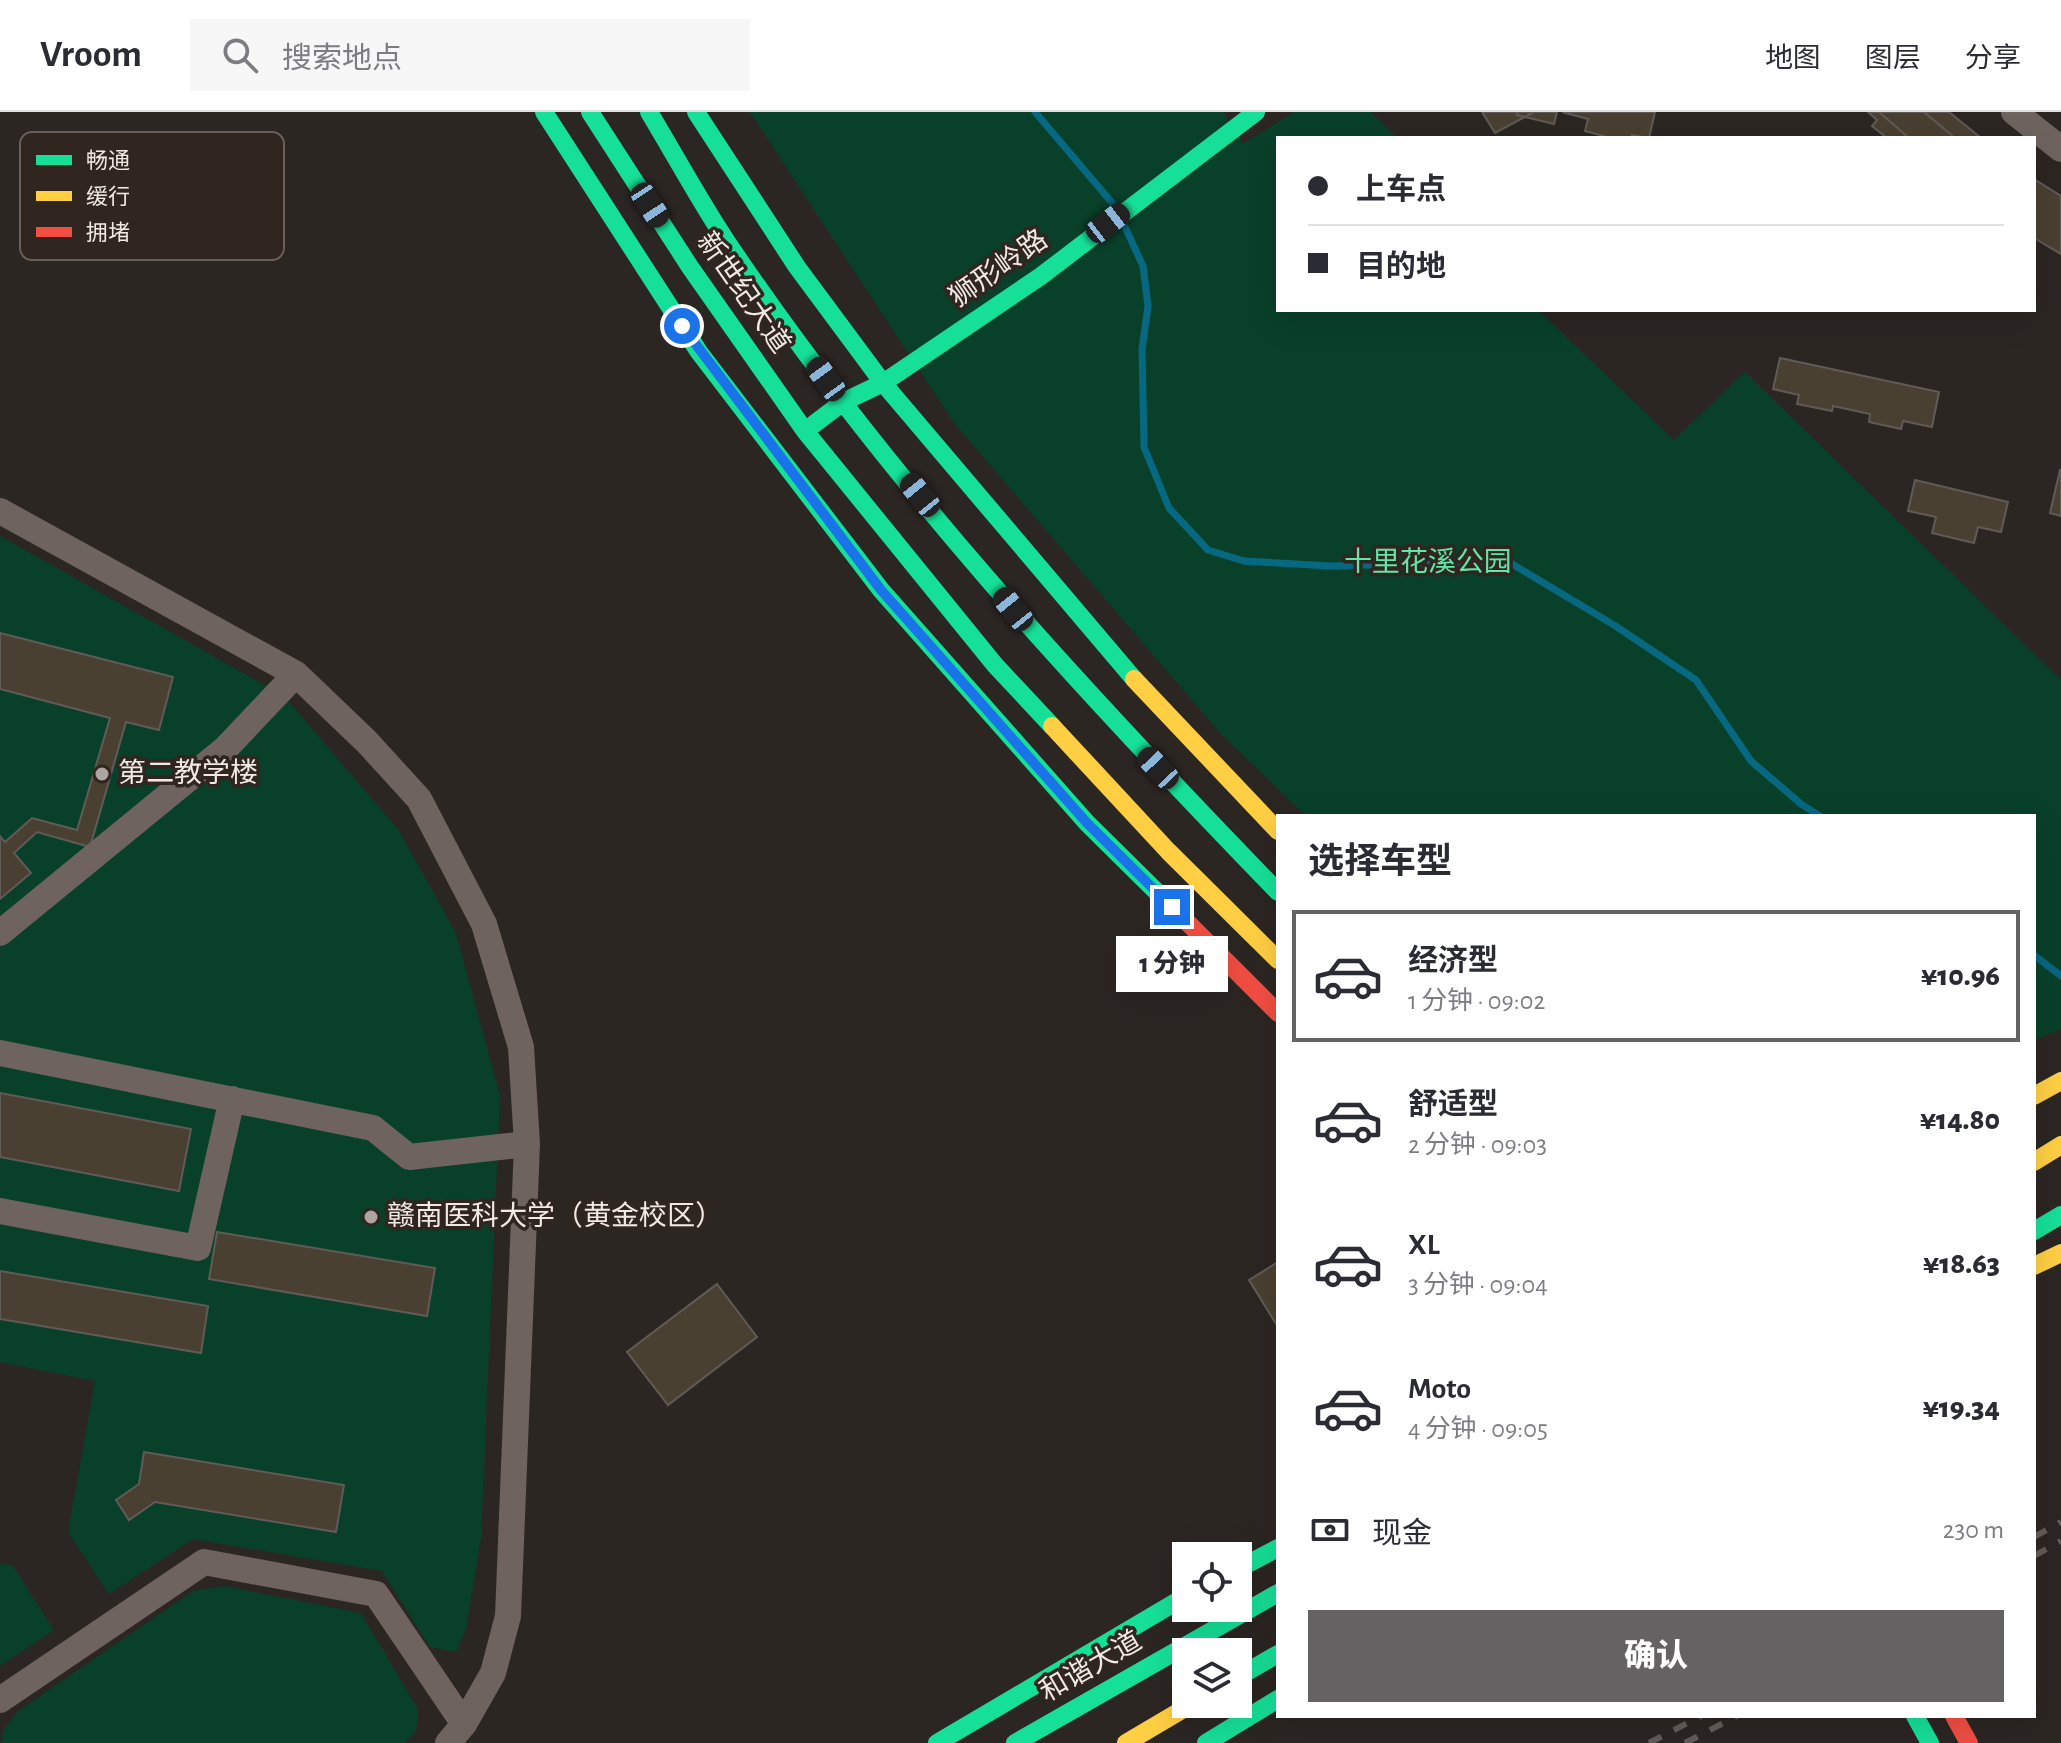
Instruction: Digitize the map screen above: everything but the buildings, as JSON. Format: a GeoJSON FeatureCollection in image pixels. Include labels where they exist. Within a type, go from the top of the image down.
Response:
{"type":"FeatureCollection","features":[{"type":"Feature","properties":{"kind":"main road"},"geometry":{"type":"LineString","coordinates":[[544,112],[699,352],[881,590],[1087,823],[1276,1011]]}},
{"type":"Feature","properties":{"kind":"main road","name":"新世纪大道"},"geometry":{"type":"LineString","coordinates":[[590,112],[665,228],[805,431],[1039,715],[1168,851],[1276,958]]}},
{"type":"Feature","properties":{"kind":"main road","name":"新世纪大道"},"geometry":{"type":"LineString","coordinates":[[649,112],[726,240],[843,402],[1040,640],[1276,890]]}},
{"type":"Feature","properties":{"kind":"main road"},"geometry":{"type":"LineString","coordinates":[[696,112],[797,267],[883,383],[1121,666],[1276,829]]}},
{"type":"Feature","properties":{"kind":"main road","name":"狮形岭路"},"geometry":{"type":"LineString","coordinates":[[805,431],[843,402],[883,383],[1041,276],[1251,113]]}},
{"type":"Feature","properties":{"kind":"main road"},"geometry":{"type":"LineString","coordinates":[[567,150],[665,228]]}},
{"type":"Feature","properties":{"kind":"main road"},"geometry":{"type":"LineString","coordinates":[[997,589],[1046,620]]}},
{"type":"Feature","properties":{"kind":"main road"},"geometry":{"type":"LineString","coordinates":[[1071,635],[1121,666]]}},
{"type":"Feature","properties":{"kind":"main road"},"geometry":{"type":"LineString","coordinates":[[1039,715],[1087,823]]}},
{"type":"Feature","properties":{"kind":"main road"},"geometry":{"type":"LineString","coordinates":[[2036,1095],[2061,1081]]}},
{"type":"Feature","properties":{"kind":"main road"},"geometry":{"type":"LineString","coordinates":[[2036,1161],[2061,1145]]}},
{"type":"Feature","properties":{"kind":"main road"},"geometry":{"type":"LineString","coordinates":[[2036,1230],[2061,1215]]}},
{"type":"Feature","properties":{"kind":"main road"},"geometry":{"type":"LineString","coordinates":[[2036,1265],[2061,1253]]}},
{"type":"Feature","properties":{"kind":"main road"},"geometry":{"type":"LineString","coordinates":[[1252,1562],[1276,1549]]}},
{"type":"Feature","properties":{"kind":"main road","name":"和谐大道"},"geometry":{"type":"LineString","coordinates":[[1015,1743],[1276,1594]]}},
{"type":"Feature","properties":{"kind":"main road"},"geometry":{"type":"LineString","coordinates":[[937,1743],[1172,1604]]}},
{"type":"Feature","properties":{"kind":"main road"},"geometry":{"type":"LineString","coordinates":[[1252,1669],[1276,1655]]}},
{"type":"Feature","properties":{"kind":"main road"},"geometry":{"type":"LineString","coordinates":[[1206,1743],[1276,1700]]}},
{"type":"Feature","properties":{"kind":"main road"},"geometry":{"type":"LineString","coordinates":[[1126,1743],[1172,1716]]}},
{"type":"Feature","properties":{"kind":"main road"},"geometry":{"type":"LineString","coordinates":[[1916,1718],[1930,1743]]}},
{"type":"Feature","properties":{"kind":"main road"},"geometry":{"type":"LineString","coordinates":[[1955,1718],[1969,1743]]}},
{"type":"Feature","properties":{"kind":"street"},"geometry":{"type":"LineString","coordinates":[[2014,112],[2061,149]]}},
{"type":"Feature","properties":{"kind":"street"},"geometry":{"type":"LineString","coordinates":[[0,511],[296,674],[367,742],[419,799],[484,924],[521,1047],[527,1144],[508,1616],[493,1673],[456,1733],[376,1594],[204,1562],[0,1700]]}},
{"type":"Feature","properties":{"kind":"street"},"geometry":{"type":"LineString","coordinates":[[0,933],[226,748],[296,674]]}},
{"type":"Feature","properties":{"kind":"street"},"geometry":{"type":"LineString","coordinates":[[0,1053],[373,1128],[409,1157],[527,1144]]}},
{"type":"Feature","properties":{"kind":"street"},"geometry":{"type":"LineString","coordinates":[[0,1211],[198,1248],[232,1099]]}},
{"type":"Feature","properties":{"kind":"green space","name":"十里花溪公园"},"geometry":{"type":"Polygon","coordinates":[[[750,112],[1223,112],[1243,144],[1294,112],[1371,112],[1396,136],[1276,136],[1276,312],[1540,312],[1674,440],[1745,372],[2061,680],[2061,1029],[2036,1039],[2036,814],[1304,814],[1221,734],[954,423],[750,112]]]}},
{"type":"Feature","properties":{"kind":"green space"},"geometry":{"type":"Polygon","coordinates":[[[0,536],[284,696],[398,829],[456,933],[500,1096],[481,1538],[466,1629],[456,1652],[430,1647],[382,1571],[193,1539],[109,1594],[68,1532],[95,1381],[0,1362],[0,536]]]}},
{"type":"Feature","properties":{"kind":"green space"},"geometry":{"type":"Polygon","coordinates":[[[0,1563],[13,1566],[54,1630],[0,1666],[0,1563]]]}},
{"type":"Feature","properties":{"kind":"green space"},"geometry":{"type":"Polygon","coordinates":[[[225,1586],[361,1613],[418,1709],[416,1731],[405,1743],[1,1743],[3,1731],[17,1712],[193,1591],[225,1586]]]}},
{"type":"Feature","properties":{"kind":"waterway"},"geometry":{"type":"LineString","coordinates":[[1035,112],[1114,205]]}},
{"type":"Feature","properties":{"kind":"waterway"},"geometry":{"type":"LineString","coordinates":[[1125,227],[1143,266],[1148,306],[1142,349],[1144,447],[1169,508],[1208,550],[1244,561],[1330,566],[1507,561],[1614,625],[1696,680],[1751,761],[1817,814]]}},
{"type":"Feature","properties":{"kind":"waterway"},"geometry":{"type":"LineString","coordinates":[[2036,957],[2061,976]]}},
{"type":"Feature","properties":{"kind":"railway"},"geometry":{"type":"LineString","coordinates":[[2036,1536],[2061,1522]]}},
{"type":"Feature","properties":{"kind":"railway"},"geometry":{"type":"LineString","coordinates":[[2036,1555],[2061,1541]]}},
{"type":"Feature","properties":{"kind":"railway"},"geometry":{"type":"LineString","coordinates":[[1649,1743],[1697,1718]]}},
{"type":"Feature","properties":{"kind":"railway"},"geometry":{"type":"LineString","coordinates":[[1685,1743],[1733,1718]]}},
{"type":"Feature","properties":{"kind":"traffic: fast"},"geometry":{"type":"LineString","coordinates":[[544,112],[699,352],[881,590],[1087,823],[1170,905]]}},
{"type":"Feature","properties":{"kind":"traffic: fast"},"geometry":{"type":"LineString","coordinates":[[590,112],[690,267],[805,431],[995,665],[1052,726]]}},
{"type":"Feature","properties":{"kind":"traffic: fast"},"geometry":{"type":"LineString","coordinates":[[649,112],[727,242],[788,329],[919,498],[1059,659],[1276,890]]}},
{"type":"Feature","properties":{"kind":"traffic: fast"},"geometry":{"type":"LineString","coordinates":[[696,112],[797,267],[883,383],[1134,679]]}},
{"type":"Feature","properties":{"kind":"traffic: fast"},"geometry":{"type":"LineString","coordinates":[[805,431],[843,402],[883,383],[1041,276],[1256,112]]}},
{"type":"Feature","properties":{"kind":"traffic: fast"},"geometry":{"type":"LineString","coordinates":[[2036,1230],[2061,1215]]}},
{"type":"Feature","properties":{"kind":"traffic: fast"},"geometry":{"type":"LineString","coordinates":[[1252,1562],[1276,1549]]}},
{"type":"Feature","properties":{"kind":"traffic: fast"},"geometry":{"type":"LineString","coordinates":[[1015,1743],[1276,1594]]}},
{"type":"Feature","properties":{"kind":"traffic: fast"},"geometry":{"type":"LineString","coordinates":[[937,1743],[1172,1604]]}},
{"type":"Feature","properties":{"kind":"traffic: fast"},"geometry":{"type":"LineString","coordinates":[[1252,1669],[1276,1655]]}},
{"type":"Feature","properties":{"kind":"traffic: fast"},"geometry":{"type":"LineString","coordinates":[[1206,1743],[1276,1700]]}},
{"type":"Feature","properties":{"kind":"traffic: fast"},"geometry":{"type":"LineString","coordinates":[[1916,1718],[1930,1743]]}},
{"type":"Feature","properties":{"kind":"traffic: slow"},"geometry":{"type":"LineString","coordinates":[[1134,679],[1276,829]]}},
{"type":"Feature","properties":{"kind":"traffic: slow"},"geometry":{"type":"LineString","coordinates":[[1052,726],[1168,851],[1276,958]]}},
{"type":"Feature","properties":{"kind":"traffic: slow"},"geometry":{"type":"LineString","coordinates":[[2036,1095],[2061,1081]]}},
{"type":"Feature","properties":{"kind":"traffic: slow"},"geometry":{"type":"LineString","coordinates":[[2036,1161],[2061,1145]]}},
{"type":"Feature","properties":{"kind":"traffic: slow"},"geometry":{"type":"LineString","coordinates":[[2036,1265],[2061,1253]]}},
{"type":"Feature","properties":{"kind":"traffic: slow"},"geometry":{"type":"LineString","coordinates":[[1126,1743],[1172,1716]]}},
{"type":"Feature","properties":{"kind":"traffic: jam"},"geometry":{"type":"LineString","coordinates":[[1170,905],[1276,1011]]}},
{"type":"Feature","properties":{"kind":"traffic: jam"},"geometry":{"type":"LineString","coordinates":[[1955,1718],[1969,1743]]}},
{"type":"Feature","properties":{"kind":"place","name":"第二教学楼"},"geometry":{"type":"Point","coordinates":[102,774]}},
{"type":"Feature","properties":{"kind":"place","name":"赣南医科大学（黄金校区）"},"geometry":{"type":"Point","coordinates":[371,1217]}},
{"type":"Feature","properties":{"kind":"route"},"geometry":{"type":"LineString","coordinates":[[682,326],[881,590],[1087,823],[1172,907]]}}]}
